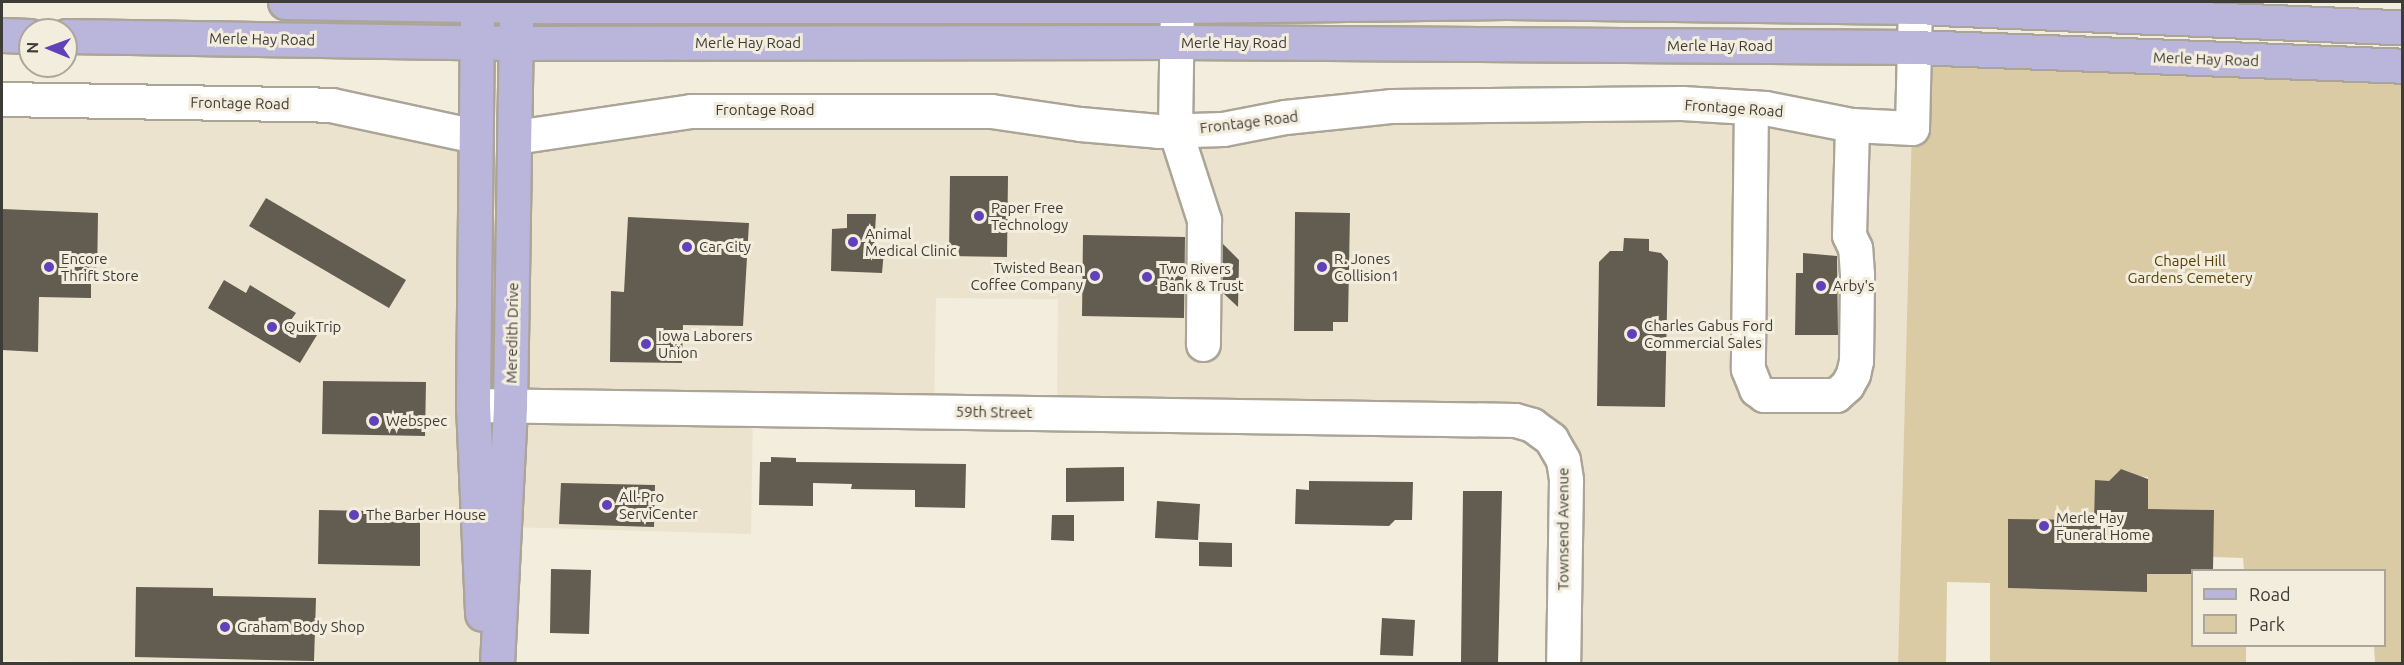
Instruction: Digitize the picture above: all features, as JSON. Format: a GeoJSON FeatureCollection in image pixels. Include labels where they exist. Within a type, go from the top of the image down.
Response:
{"type":"FeatureCollection","features":[{"type":"Feature","properties":{"kind":"main road","name":"Merle Hay Road"},"geometry":{"type":"LineString","coordinates":[[285,2],[516,4],[1506,2],[1914,22],[2403,66]]}},
{"type":"Feature","properties":{"kind":"main road"},"geometry":{"type":"LineString","coordinates":[[477,3],[472,405],[483,663]]}},
{"type":"Feature","properties":{"kind":"main road","name":"Meredith Drive"},"geometry":{"type":"LineString","coordinates":[[498,663],[510,405],[516,4]]}},
{"type":"Feature","properties":{"kind":"main road","name":"Merle Hay Road"},"geometry":{"type":"LineString","coordinates":[[78,36],[516,43],[1177,42],[1914,22],[2403,27]]}},
{"type":"Feature","properties":{"kind":"main road"},"geometry":{"type":"LineString","coordinates":[[2,35],[18,36]]}},
{"type":"Feature","properties":{"kind":"street"},"geometry":{"type":"LineString","coordinates":[[1177,4],[1175,130],[1204,220],[1203,344]]}},
{"type":"Feature","properties":{"kind":"street","name":"Frontage Road"},"geometry":{"type":"LineString","coordinates":[[515,137],[703,111],[991,111],[1080,124],[1175,130],[1223,129],[1285,117],[1392,106],[1682,104],[1751,107],[1852,125],[1912,128],[1914,22]]}},
{"type":"Feature","properties":{"kind":"street","name":"Frontage Road"},"geometry":{"type":"LineString","coordinates":[[2,99],[331,105],[475,136]]}},
{"type":"Feature","properties":{"kind":"street"},"geometry":{"type":"LineString","coordinates":[[1751,107],[1748,369],[1756,389],[1764,395],[1836,395],[1847,386],[1853,374],[1856,361],[1857,274],[1855,248],[1849,235],[1852,125]]}},
{"type":"Feature","properties":{"kind":"street","name":"59th Street"},"geometry":{"type":"LineString","coordinates":[[472,405],[1515,420]]}},
{"type":"Feature","properties":{"kind":"street","name":"Townsend Avenue"},"geometry":{"type":"LineString","coordinates":[[1515,420],[1532,425],[1551,439],[1563,460],[1566,480],[1563,663]]}},
{"type":"Feature","properties":{"kind":"shaded area"},"geometry":{"type":"Polygon","coordinates":[[[2,99],[331,105],[475,136],[483,663],[141,664],[2,660],[2,99]]]}},
{"type":"Feature","properties":{"kind":"shaded area"},"geometry":{"type":"Polygon","coordinates":[[[1392,106],[1912,128],[1898,663],[1561,663],[1562,424],[1057,412],[1058,299],[936,298],[934,412],[753,408],[751,534],[505,527],[515,137],[691,111],[1080,124],[1392,106]]]}},
{"type":"Feature","properties":{"kind":"green space","name":"Chapel Hill Gardens Cemetery"},"geometry":{"type":"Polygon","coordinates":[[[1914,47],[2402,66],[2402,663],[2375,663],[2374,647],[2386,647],[2386,569],[2244,569],[2243,558],[2213,557],[2213,510],[2162,509],[2161,533],[2147,533],[2148,477],[2132,476],[2132,473],[2121,469],[2109,481],[2095,481],[2094,533],[2080,520],[2008,519],[2008,588],[2147,592],[2147,574],[2191,574],[2191,647],[2246,647],[2246,664],[1990,663],[1990,583],[1947,582],[1946,663],[1898,664],[1914,47]]]}},
{"type":"Feature","properties":{"kind":"building","name":"Paper Free Technology"},"geometry":{"type":"Polygon","coordinates":[[[950,176],[1008,176],[1007,257],[949,256],[950,176]]]}},
{"type":"Feature","properties":{"kind":"building","name":"QuikTrip"},"geometry":{"type":"Polygon","coordinates":[[[266,198],[406,280],[389,308],[249,226],[266,198]]]}},
{"type":"Feature","properties":{"kind":"building","name":"Encore Thrift Store"},"geometry":{"type":"Polygon","coordinates":[[[2,209],[98,213],[97,282],[91,282],[91,298],[39,297],[38,352],[2,350],[2,209]]]}},
{"type":"Feature","properties":{"kind":"building","name":"R. Jones Collision1"},"geometry":{"type":"Polygon","coordinates":[[[1295,212],[1350,213],[1348,322],[1333,322],[1333,331],[1294,331],[1295,212]]]}},
{"type":"Feature","properties":{"kind":"building","name":"Animal Medical Clinic"},"geometry":{"type":"Polygon","coordinates":[[[847,214],[876,214],[874,251],[884,251],[882,273],[831,271],[832,229],[847,228],[847,214]]]}},
{"type":"Feature","properties":{"kind":"building"},"geometry":{"type":"Polygon","coordinates":[[[628,217],[749,223],[743,326],[683,325],[682,363],[610,362],[611,291],[624,292],[628,217]]]}},
{"type":"Feature","properties":{"kind":"building","name":"Two Rivers Bank & Trust"},"geometry":{"type":"Polygon","coordinates":[[[1083,235],[1185,237],[1184,318],[1082,316],[1083,235]]]}},
{"type":"Feature","properties":{"kind":"building","name":"Charles Gabus Ford Commercial Sales"},"geometry":{"type":"Polygon","coordinates":[[[1624,238],[1649,239],[1649,251],[1661,253],[1668,261],[1665,407],[1597,406],[1599,262],[1610,251],[1623,251],[1624,238]]]}},
{"type":"Feature","properties":{"kind":"building"},"geometry":{"type":"Polygon","coordinates":[[[1223,244],[1239,260],[1238,307],[1222,292],[1223,244]]]}},
{"type":"Feature","properties":{"kind":"building","name":"Arby's"},"geometry":{"type":"Polygon","coordinates":[[[1803,253],[1837,256],[1838,335],[1795,335],[1796,273],[1803,273],[1803,253]]]}},
{"type":"Feature","properties":{"kind":"building","name":"QuikTrip"},"geometry":{"type":"Polygon","coordinates":[[[224,280],[246,293],[250,285],[296,313],[291,320],[317,335],[300,363],[208,308],[224,280]]]}},
{"type":"Feature","properties":{"kind":"building","name":"Webspec"},"geometry":{"type":"Polygon","coordinates":[[[323,381],[426,382],[425,436],[322,434],[323,381]]]}},
{"type":"Feature","properties":{"kind":"building"},"geometry":{"type":"Polygon","coordinates":[[[771,457],[796,458],[796,462],[966,464],[965,508],[915,507],[915,490],[851,489],[852,484],[813,483],[813,506],[759,505],[760,462],[771,462],[771,457]]]}},
{"type":"Feature","properties":{"kind":"building"},"geometry":{"type":"Polygon","coordinates":[[[1124,467],[1124,501],[1066,502],[1066,468],[1124,467]]]}},
{"type":"Feature","properties":{"kind":"building","name":"Merle Hay Funeral Home"},"geometry":{"type":"Polygon","coordinates":[[[2121,469],[2148,479],[2148,509],[2214,510],[2213,569],[2191,569],[2191,574],[2147,574],[2147,592],[2008,588],[2008,519],[2094,520],[2095,480],[2109,481],[2121,469]]]}},
{"type":"Feature","properties":{"kind":"building"},"geometry":{"type":"Polygon","coordinates":[[[1309,481],[1413,482],[1412,520],[1395,520],[1389,526],[1295,524],[1296,489],[1309,490],[1309,481]]]}},
{"type":"Feature","properties":{"kind":"building","name":"All-Pro ServiCenter"},"geometry":{"type":"Polygon","coordinates":[[[561,483],[655,485],[654,527],[559,524],[561,483]]]}},
{"type":"Feature","properties":{"kind":"building"},"geometry":{"type":"Polygon","coordinates":[[[1463,491],[1502,491],[1498,663],[1461,663],[1463,491]]]}},
{"type":"Feature","properties":{"kind":"building"},"geometry":{"type":"Polygon","coordinates":[[[1157,501],[1200,504],[1198,540],[1155,538],[1157,501]]]}},
{"type":"Feature","properties":{"kind":"building"},"geometry":{"type":"Polygon","coordinates":[[[319,510],[420,512],[420,566],[318,564],[319,510]]]}},
{"type":"Feature","properties":{"kind":"building"},"geometry":{"type":"Polygon","coordinates":[[[1052,515],[1074,515],[1074,541],[1051,540],[1052,515]]]}},
{"type":"Feature","properties":{"kind":"building"},"geometry":{"type":"Polygon","coordinates":[[[1199,542],[1232,543],[1232,567],[1199,566],[1199,542]]]}},
{"type":"Feature","properties":{"kind":"building"},"geometry":{"type":"Polygon","coordinates":[[[551,569],[591,570],[589,634],[550,633],[551,569]]]}},
{"type":"Feature","properties":{"kind":"building","name":"Graham Body Shop"},"geometry":{"type":"Polygon","coordinates":[[[136,587],[213,588],[213,596],[316,598],[314,661],[135,657],[136,587]]]}},
{"type":"Feature","properties":{"kind":"building"},"geometry":{"type":"Polygon","coordinates":[[[1382,618],[1415,620],[1413,656],[1380,655],[1382,618]]]}},
{"type":"Feature","properties":{"kind":"place","name":"Paper Free Technology"},"geometry":{"type":"Point","coordinates":[979,216]}},
{"type":"Feature","properties":{"kind":"place","name":"Animal Medical Clinic"},"geometry":{"type":"Point","coordinates":[853,242]}},
{"type":"Feature","properties":{"kind":"place","name":"Car City"},"geometry":{"type":"Point","coordinates":[687,247]}},
{"type":"Feature","properties":{"kind":"place","name":"Encore Thrift Store"},"geometry":{"type":"Point","coordinates":[49,267]}},
{"type":"Feature","properties":{"kind":"place","name":"R. Jones Collision1"},"geometry":{"type":"Point","coordinates":[1322,267]}},
{"type":"Feature","properties":{"kind":"place","name":"Twisted Bean Coffee Company"},"geometry":{"type":"Point","coordinates":[1095,276]}},
{"type":"Feature","properties":{"kind":"place","name":"Two Rivers Bank & Trust"},"geometry":{"type":"Point","coordinates":[1147,277]}},
{"type":"Feature","properties":{"kind":"place","name":"Arby's"},"geometry":{"type":"Point","coordinates":[1821,286]}},
{"type":"Feature","properties":{"kind":"place","name":"QuikTrip"},"geometry":{"type":"Point","coordinates":[272,327]}},
{"type":"Feature","properties":{"kind":"place","name":"Charles Gabus Ford Commercial Sales"},"geometry":{"type":"Point","coordinates":[1632,334]}},
{"type":"Feature","properties":{"kind":"place","name":"Iowa Laborers Union"},"geometry":{"type":"Point","coordinates":[646,344]}},
{"type":"Feature","properties":{"kind":"place","name":"Webspec"},"geometry":{"type":"Point","coordinates":[374,421]}},
{"type":"Feature","properties":{"kind":"place","name":"All-Pro ServiCenter"},"geometry":{"type":"Point","coordinates":[607,505]}},
{"type":"Feature","properties":{"kind":"place","name":"The Barber House"},"geometry":{"type":"Point","coordinates":[354,515]}},
{"type":"Feature","properties":{"kind":"place","name":"Merle Hay Funeral Home"},"geometry":{"type":"Point","coordinates":[2044,526]}},
{"type":"Feature","properties":{"kind":"place","name":"Graham Body Shop"},"geometry":{"type":"Point","coordinates":[225,627]}}]}
